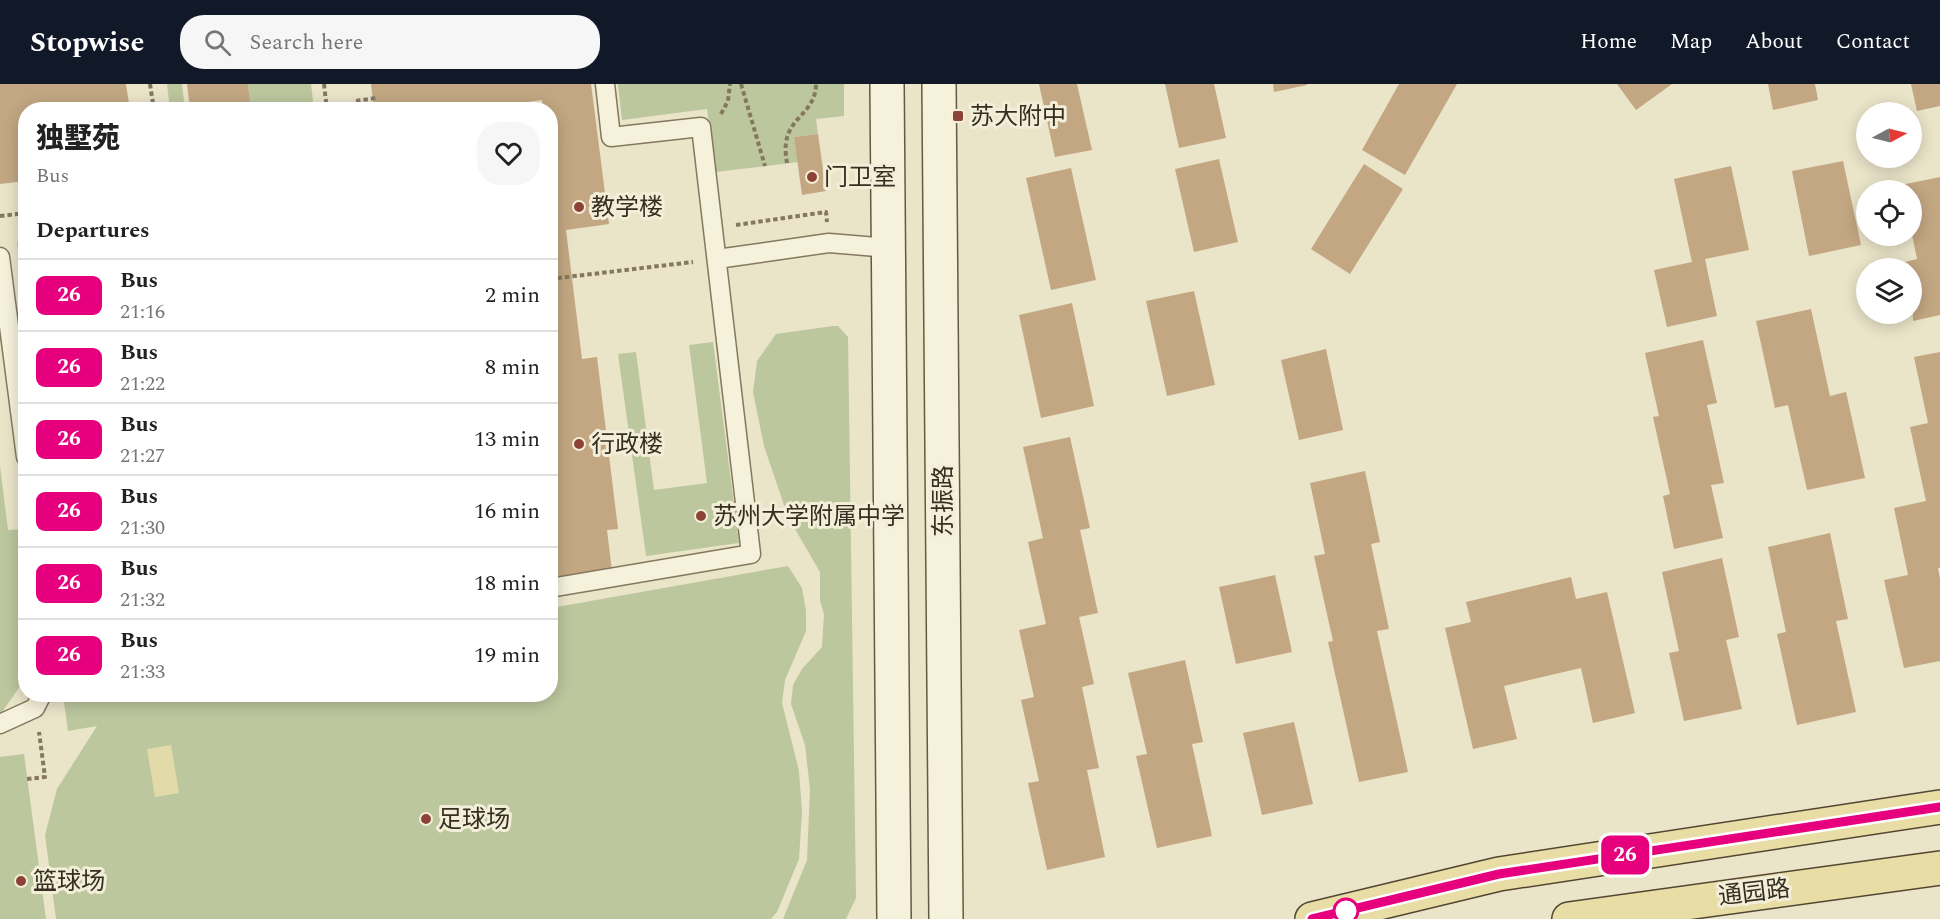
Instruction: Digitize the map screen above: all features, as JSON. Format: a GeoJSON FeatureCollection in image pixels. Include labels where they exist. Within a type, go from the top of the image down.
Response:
{"type":"FeatureCollection","features":[{"type":"Feature","properties":{"kind":"main road"},"geometry":{"type":"LineString","coordinates":[[887,84],[894,919]]}},
{"type":"Feature","properties":{"kind":"main road","name":"东振路"},"geometry":{"type":"LineString","coordinates":[[939,84],[946,919]]}},
{"type":"Feature","properties":{"kind":"main road"},"geometry":{"type":"LineString","coordinates":[[1312,919],[1499,874],[1940,807]]}},
{"type":"Feature","properties":{"kind":"main road","name":"通园路"},"geometry":{"type":"LineString","coordinates":[[1569,919],[1940,868]]}},
{"type":"Feature","properties":{"kind":"lane"},"geometry":{"type":"LineString","coordinates":[[558,587],[751,554],[701,127],[611,137],[605,84]]}},
{"type":"Feature","properties":{"kind":"lane"},"geometry":{"type":"LineString","coordinates":[[717,259],[829,243],[889,248]]}},
{"type":"Feature","properties":{"kind":"lane"},"geometry":{"type":"LineString","coordinates":[[0,257],[18,395]]}},
{"type":"Feature","properties":{"kind":"lane"},"geometry":{"type":"LineString","coordinates":[[0,724],[37,702]]}},
{"type":"Feature","properties":{"kind":"path"},"geometry":{"type":"LineString","coordinates":[[150,84],[153,102]]}},
{"type":"Feature","properties":{"kind":"path"},"geometry":{"type":"LineString","coordinates":[[324,84],[326,102]]}},
{"type":"Feature","properties":{"kind":"path"},"geometry":{"type":"LineString","coordinates":[[719,118],[728,101],[730,84]]}},
{"type":"Feature","properties":{"kind":"path"},"geometry":{"type":"LineString","coordinates":[[741,84],[765,166]]}},
{"type":"Feature","properties":{"kind":"path"},"geometry":{"type":"LineString","coordinates":[[787,163],[786,142],[791,127],[813,104],[816,84]]}},
{"type":"Feature","properties":{"kind":"path"},"geometry":{"type":"LineString","coordinates":[[356,101],[376,98]]}},
{"type":"Feature","properties":{"kind":"path"},"geometry":{"type":"LineString","coordinates":[[714,228],[826,212],[829,243]]}},
{"type":"Feature","properties":{"kind":"path"},"geometry":{"type":"LineString","coordinates":[[0,216],[18,214]]}},
{"type":"Feature","properties":{"kind":"path"},"geometry":{"type":"LineString","coordinates":[[558,278],[717,259]]}},
{"type":"Feature","properties":{"kind":"path"},"geometry":{"type":"LineString","coordinates":[[27,779],[45,777],[39,702]]}},
{"type":"Feature","properties":{"kind":"green space"},"geometry":{"type":"Polygon","coordinates":[[[167,84],[182,84],[184,102],[169,102],[167,84]]]}},
{"type":"Feature","properties":{"kind":"green space"},"geometry":{"type":"Polygon","coordinates":[[[248,84],[311,84],[313,102],[250,102],[248,84]]]}},
{"type":"Feature","properties":{"kind":"green space"},"geometry":{"type":"Polygon","coordinates":[[[618,84],[844,84],[844,116],[816,119],[818,134],[794,137],[798,162],[716,172],[707,109],[622,120],[618,84]]]}},
{"type":"Feature","properties":{"kind":"green space"},"geometry":{"type":"Polygon","coordinates":[[[838,326],[848,337],[856,898],[846,919],[783,919],[807,860],[810,789],[805,745],[791,704],[793,685],[802,669],[822,647],[824,614],[820,601],[820,572],[788,517],[764,446],[753,392],[757,361],[776,334],[838,326]]]}},
{"type":"Feature","properties":{"kind":"green space"},"geometry":{"type":"Polygon","coordinates":[[[713,342],[739,543],[646,556],[618,354],[636,352],[654,490],[707,483],[689,345],[713,342]]]}},
{"type":"Feature","properties":{"kind":"green space"},"geometry":{"type":"Polygon","coordinates":[[[0,466],[8,530],[18,529],[18,689],[0,715],[0,466]]]}},
{"type":"Feature","properties":{"kind":"green space"},"geometry":{"type":"Polygon","coordinates":[[[788,566],[802,588],[806,611],[806,631],[785,680],[782,703],[799,771],[802,812],[799,859],[777,912],[771,919],[56,919],[45,835],[57,789],[97,726],[68,731],[64,702],[558,702],[558,607],[788,566]]]}},
{"type":"Feature","properties":{"kind":"green space"},"geometry":{"type":"Polygon","coordinates":[[[24,754],[46,919],[0,919],[0,757],[24,754]]]}},
{"type":"Feature","properties":{"kind":"sand"},"geometry":{"type":"Polygon","coordinates":[[[171,745],[179,793],[155,797],[147,749],[171,745]]]}},
{"type":"Feature","properties":{"kind":"building"},"geometry":{"type":"Polygon","coordinates":[[[0,84],[126,84],[129,102],[18,102],[18,182],[0,184],[0,84]]]}},
{"type":"Feature","properties":{"kind":"building"},"geometry":{"type":"Polygon","coordinates":[[[187,84],[248,84],[250,102],[189,102],[187,84]]]}},
{"type":"Feature","properties":{"kind":"building"},"geometry":{"type":"Polygon","coordinates":[[[371,84],[591,84],[609,224],[566,230],[582,359],[597,357],[618,529],[607,530],[612,571],[558,578],[558,102],[542,102],[542,100],[528,102],[373,102],[371,84]]]}},
{"type":"Feature","properties":{"kind":"building"},"geometry":{"type":"Polygon","coordinates":[[[1039,84],[1077,84],[1092,150],[1055,157],[1039,84]]]}},
{"type":"Feature","properties":{"kind":"building"},"geometry":{"type":"Polygon","coordinates":[[[1165,84],[1214,84],[1226,138],[1179,148],[1165,84]]]}},
{"type":"Feature","properties":{"kind":"building"},"geometry":{"type":"Polygon","coordinates":[[[1273,84],[1307,84],[1307,85],[1274,92],[1273,84]]]}},
{"type":"Feature","properties":{"kind":"building"},"geometry":{"type":"Polygon","coordinates":[[[1399,84],[1457,84],[1405,175],[1362,150],[1399,84]]]}},
{"type":"Feature","properties":{"kind":"building"},"geometry":{"type":"Polygon","coordinates":[[[1617,84],[1672,84],[1636,110],[1617,84]]]}},
{"type":"Feature","properties":{"kind":"building"},"geometry":{"type":"Polygon","coordinates":[[[1768,84],[1815,84],[1818,100],[1773,110],[1768,84]]]}},
{"type":"Feature","properties":{"kind":"building"},"geometry":{"type":"Polygon","coordinates":[[[1911,84],[1940,84],[1940,106],[1922,110],[1922,102],[1915,102],[1911,84]]]}},
{"type":"Feature","properties":{"kind":"building","name":"门卫室"},"geometry":{"type":"Polygon","coordinates":[[[818,134],[826,191],[802,195],[794,137],[818,134]]]}},
{"type":"Feature","properties":{"kind":"building"},"geometry":{"type":"Polygon","coordinates":[[[1219,159],[1238,242],[1194,252],[1175,169],[1219,159]]]}},
{"type":"Feature","properties":{"kind":"building"},"geometry":{"type":"Polygon","coordinates":[[[1843,161],[1856,222],[1856,246],[1809,256],[1792,171],[1843,161]]]}},
{"type":"Feature","properties":{"kind":"building"},"geometry":{"type":"Polygon","coordinates":[[[1364,164],[1403,189],[1350,274],[1311,249],[1364,164]]]}},
{"type":"Feature","properties":{"kind":"building"},"geometry":{"type":"Polygon","coordinates":[[[1731,166],[1749,250],[1705,259],[1717,316],[1667,327],[1654,270],[1692,262],[1674,179],[1731,166]]]}},
{"type":"Feature","properties":{"kind":"building"},"geometry":{"type":"Polygon","coordinates":[[[1071,168],[1096,280],[1051,290],[1026,178],[1071,168]]]}},
{"type":"Feature","properties":{"kind":"building"},"geometry":{"type":"Polygon","coordinates":[[[1940,177],[1940,315],[1922,319],[1922,258],[1917,258],[1914,246],[1922,246],[1922,181],[1940,177]]]}},
{"type":"Feature","properties":{"kind":"building"},"geometry":{"type":"Polygon","coordinates":[[[1194,291],[1215,385],[1167,396],[1146,301],[1194,291]]]}},
{"type":"Feature","properties":{"kind":"building"},"geometry":{"type":"Polygon","coordinates":[[[1072,303],[1094,406],[1041,418],[1019,315],[1072,303]]]}},
{"type":"Feature","properties":{"kind":"building"},"geometry":{"type":"Polygon","coordinates":[[[1811,309],[1830,396],[1846,392],[1865,478],[1807,490],[1788,405],[1775,408],[1756,321],[1811,309]]]}},
{"type":"Feature","properties":{"kind":"building"},"geometry":{"type":"Polygon","coordinates":[[[1703,340],[1717,403],[1707,405],[1724,483],[1711,485],[1723,538],[1674,549],[1663,496],[1670,494],[1653,417],[1659,416],[1645,353],[1703,340]]]}},
{"type":"Feature","properties":{"kind":"building"},"geometry":{"type":"Polygon","coordinates":[[[1326,349],[1343,430],[1299,440],[1281,360],[1326,349]]]}},
{"type":"Feature","properties":{"kind":"building"},"geometry":{"type":"Polygon","coordinates":[[[1940,352],[1940,568],[1938,568],[1940,661],[1904,668],[1884,580],[1908,575],[1894,508],[1926,501],[1910,427],[1928,423],[1914,357],[1940,352]]]}},
{"type":"Feature","properties":{"kind":"building"},"geometry":{"type":"Polygon","coordinates":[[[1070,437],[1090,528],[1080,530],[1098,613],[1079,617],[1094,684],[1082,687],[1099,768],[1087,770],[1105,857],[1047,870],[1028,783],[1039,781],[1021,700],[1034,697],[1019,630],[1046,624],[1028,542],[1043,538],[1023,447],[1070,437]]]}},
{"type":"Feature","properties":{"kind":"building"},"geometry":{"type":"Polygon","coordinates":[[[1365,471],[1380,542],[1371,544],[1389,629],[1377,631],[1408,772],[1359,782],[1328,642],[1333,641],[1314,556],[1325,554],[1310,483],[1365,471]]]}},
{"type":"Feature","properties":{"kind":"building"},"geometry":{"type":"Polygon","coordinates":[[[1830,533],[1848,619],[1836,621],[1856,712],[1797,725],[1777,634],[1786,632],[1768,547],[1830,533]]]}},
{"type":"Feature","properties":{"kind":"building"},"geometry":{"type":"Polygon","coordinates":[[[1722,558],[1739,637],[1726,640],[1742,709],[1684,721],[1669,653],[1679,651],[1662,572],[1722,558]]]}},
{"type":"Feature","properties":{"kind":"building"},"geometry":{"type":"Polygon","coordinates":[[[1275,575],[1292,652],[1236,664],[1219,587],[1275,575]]]}},
{"type":"Feature","properties":{"kind":"building"},"geometry":{"type":"Polygon","coordinates":[[[1571,577],[1576,599],[1607,592],[1635,713],[1593,723],[1581,668],[1504,686],[1517,739],[1473,749],[1445,628],[1471,622],[1466,602],[1571,577]]]}},
{"type":"Feature","properties":{"kind":"building"},"geometry":{"type":"Polygon","coordinates":[[[1185,660],[1203,742],[1192,744],[1212,836],[1157,848],[1136,756],[1147,754],[1128,673],[1185,660]]]}},
{"type":"Feature","properties":{"kind":"building"},"geometry":{"type":"Polygon","coordinates":[[[1294,722],[1313,804],[1262,815],[1243,733],[1294,722]]]}},
{"type":"Feature","properties":{"kind":"bus line","name":"26"},"geometry":{"type":"LineString","coordinates":[[1312,919],[1499,874],[1940,807]]}},
{"type":"Feature","properties":{"kind":"place","name":"苏大附中"},"geometry":{"type":"Point","coordinates":[958,116]}},
{"type":"Feature","properties":{"kind":"place","name":"门卫室"},"geometry":{"type":"Point","coordinates":[812,177]}},
{"type":"Feature","properties":{"kind":"place","name":"教学楼"},"geometry":{"type":"Point","coordinates":[579,207]}},
{"type":"Feature","properties":{"kind":"place","name":"行政楼"},"geometry":{"type":"Point","coordinates":[579,444]}},
{"type":"Feature","properties":{"kind":"place","name":"苏州大学附属中学"},"geometry":{"type":"Point","coordinates":[701,516]}},
{"type":"Feature","properties":{"kind":"place","name":"足球场"},"geometry":{"type":"Point","coordinates":[426,819]}},
{"type":"Feature","properties":{"kind":"place","name":"篮球场"},"geometry":{"type":"Point","coordinates":[21,881]}}]}
